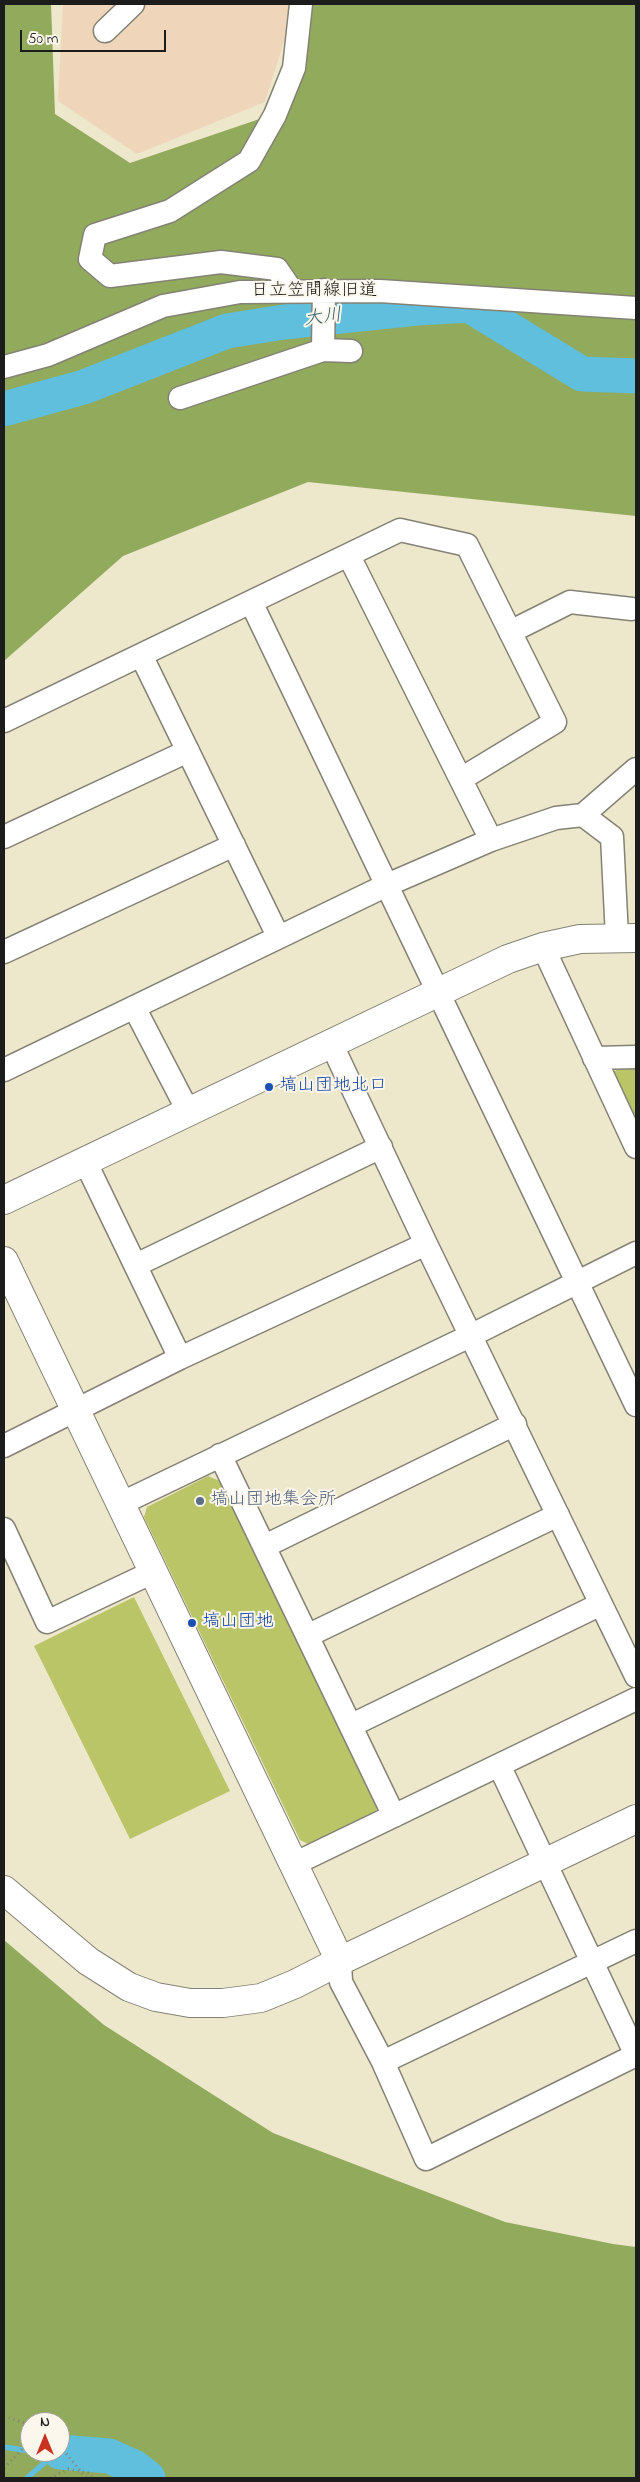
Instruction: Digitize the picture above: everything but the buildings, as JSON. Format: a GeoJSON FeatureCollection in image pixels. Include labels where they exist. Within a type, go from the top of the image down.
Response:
{"type":"FeatureCollection","features":[{"type":"Feature","properties":{"kind":"street"},"geometry":{"type":"LineString","coordinates":[[105,31],[133,4]]}},
{"type":"Feature","properties":{"kind":"street"},"geometry":{"type":"LineString","coordinates":[[292,291],[277,269],[221,262],[110,276],[90,259],[96,235],[170,211],[249,161],[275,115],[294,68],[301,4]]}},
{"type":"Feature","properties":{"kind":"street"},"geometry":{"type":"LineString","coordinates":[[323,350],[324,290]]}},
{"type":"Feature","properties":{"kind":"street","name":"日立笠間線旧道"},"geometry":{"type":"LineString","coordinates":[[4,367],[48,355],[163,306],[240,292],[380,291],[636,308]]}},
{"type":"Feature","properties":{"kind":"street"},"geometry":{"type":"LineString","coordinates":[[180,398],[323,350],[351,352]]}},
{"type":"Feature","properties":{"kind":"street"},"geometry":{"type":"LineString","coordinates":[[4,721],[400,530],[467,545],[555,722],[461,779]]}},
{"type":"Feature","properties":{"kind":"street"},"geometry":{"type":"LineString","coordinates":[[349,556],[491,840]]}},
{"type":"Feature","properties":{"kind":"street"},"geometry":{"type":"LineString","coordinates":[[251,602],[576,1282],[629,1372],[636,1405]]}},
{"type":"Feature","properties":{"kind":"street"},"geometry":{"type":"LineString","coordinates":[[510,632],[570,602],[632,609]]}},
{"type":"Feature","properties":{"kind":"street"},"geometry":{"type":"LineString","coordinates":[[141,655],[278,936]]}},
{"type":"Feature","properties":{"kind":"street"},"geometry":{"type":"LineString","coordinates":[[4,837],[188,751]]}},
{"type":"Feature","properties":{"kind":"street"},"geometry":{"type":"LineString","coordinates":[[4,1070],[387,885],[491,840],[556,818],[583,815],[636,769]]}},
{"type":"Feature","properties":{"kind":"street"},"geometry":{"type":"LineString","coordinates":[[4,1200],[188,1110],[508,959],[543,947],[580,940],[627,937],[612,837],[583,815]]}},
{"type":"Feature","properties":{"kind":"street"},"geometry":{"type":"LineString","coordinates":[[4,952],[234,845]]}},
{"type":"Feature","properties":{"kind":"street"},"geometry":{"type":"LineString","coordinates":[[543,947],[636,1147]]}},
{"type":"Feature","properties":{"kind":"street"},"geometry":{"type":"LineString","coordinates":[[134,1007],[188,1110]]}},
{"type":"Feature","properties":{"kind":"street"},"geometry":{"type":"LineString","coordinates":[[331,1043],[426,1244],[472,1335],[636,1676]]}},
{"type":"Feature","properties":{"kind":"street"},"geometry":{"type":"LineString","coordinates":[[594,1058],[636,1057]]}},
{"type":"Feature","properties":{"kind":"street"},"geometry":{"type":"LineString","coordinates":[[136,1265],[380,1147]]}},
{"type":"Feature","properties":{"kind":"street"},"geometry":{"type":"LineString","coordinates":[[85,1161],[180,1358]]}},
{"type":"Feature","properties":{"kind":"street"},"geometry":{"type":"LineString","coordinates":[[4,1446],[180,1358],[426,1244]]}},
{"type":"Feature","properties":{"kind":"street"},"geometry":{"type":"LineString","coordinates":[[120,1504],[472,1335],[636,1252]]}},
{"type":"Feature","properties":{"kind":"street"},"geometry":{"type":"LineString","coordinates":[[4,1261],[340,1961],[341,1982],[383,2062],[426,2158],[636,2055],[499,1765]]}},
{"type":"Feature","properties":{"kind":"street"},"geometry":{"type":"LineString","coordinates":[[265,1546],[515,1424]]}},
{"type":"Feature","properties":{"kind":"street"},"geometry":{"type":"LineString","coordinates":[[220,1455],[309,1635],[394,1816]]}},
{"type":"Feature","properties":{"kind":"street"},"geometry":{"type":"LineString","coordinates":[[309,1635],[558,1515]]}},
{"type":"Feature","properties":{"kind":"street"},"geometry":{"type":"LineString","coordinates":[[4,1529],[48,1622],[153,1572]]}},
{"type":"Feature","properties":{"kind":"street"},"geometry":{"type":"LineString","coordinates":[[352,1725],[602,1604]]}},
{"type":"Feature","properties":{"kind":"street"},"geometry":{"type":"LineString","coordinates":[[294,1864],[636,1699]]}},
{"type":"Feature","properties":{"kind":"street"},"geometry":{"type":"LineString","coordinates":[[4,1890],[88,1961],[129,1987],[156,1997],[190,2003],[215,2003],[260,1998],[295,1984],[636,1818]]}},
{"type":"Feature","properties":{"kind":"street"},"geometry":{"type":"LineString","coordinates":[[383,2062],[636,1941]]}},
{"type":"Feature","properties":{"kind":"path"},"geometry":{"type":"LineString","coordinates":[[4,2416],[20,2422]]}},
{"type":"Feature","properties":{"kind":"path"},"geometry":{"type":"LineString","coordinates":[[4,2468],[20,2451]]}},
{"type":"Feature","properties":{"kind":"path"},"geometry":{"type":"LineString","coordinates":[[70,2458],[86,2478]]}},
{"type":"Feature","properties":{"kind":"path"},"geometry":{"type":"LineString","coordinates":[[50,2478],[68,2469],[88,2473],[93,2478]]}},
{"type":"Feature","properties":{"kind":"shaded area"},"geometry":{"type":"Polygon","coordinates":[[[63,4],[296,4],[265,102],[137,154],[58,101],[63,4]]]}},
{"type":"Feature","properties":{"kind":"green space"},"geometry":{"type":"Polygon","coordinates":[[[4,4],[51,4],[55,114],[130,163],[286,110],[303,4],[636,4],[636,516],[308,482],[123,556],[4,661],[4,4]]]}},
{"type":"Feature","properties":{"kind":"green space"},"geometry":{"type":"Polygon","coordinates":[[[625,1064],[636,1066],[636,1124],[612,1073],[625,1064]]]}},
{"type":"Feature","properties":{"kind":"green space"},"geometry":{"type":"Polygon","coordinates":[[[208,1476],[222,1482],[378,1805],[374,1817],[312,1846],[300,1840],[144,1517],[147,1507],[208,1476]]]}},
{"type":"Feature","properties":{"kind":"green space"},"geometry":{"type":"Polygon","coordinates":[[[134,1597],[230,1791],[130,1839],[34,1646],[134,1597]]]}},
{"type":"Feature","properties":{"kind":"green space"},"geometry":{"type":"Polygon","coordinates":[[[4,1940],[104,2025],[273,2133],[505,2222],[636,2247],[636,2478],[4,2478],[4,1940]]]}},
{"type":"Feature","properties":{"kind":"waterway","name":"大川"},"geometry":{"type":"LineString","coordinates":[[4,409],[84,387],[227,331],[284,322],[417,308],[469,305],[582,374],[636,376]]}},
{"type":"Feature","properties":{"kind":"waterway"},"geometry":{"type":"LineString","coordinates":[[4,2447],[20,2449]]}},
{"type":"Feature","properties":{"kind":"waterway"},"geometry":{"type":"LineString","coordinates":[[70,2453],[109,2456],[134,2467],[148,2478]]}},
{"type":"Feature","properties":{"kind":"waterway"},"geometry":{"type":"LineString","coordinates":[[27,2478],[45,2462]]}},
{"type":"Feature","properties":{"kind":"place","name":"塙山団地北口"},"geometry":{"type":"Point","coordinates":[269,1087]}},
{"type":"Feature","properties":{"kind":"place","name":"塙山団地集会所"},"geometry":{"type":"Point","coordinates":[200,1501]}},
{"type":"Feature","properties":{"kind":"place","name":"塙山団地"},"geometry":{"type":"Point","coordinates":[192,1623]}}]}
